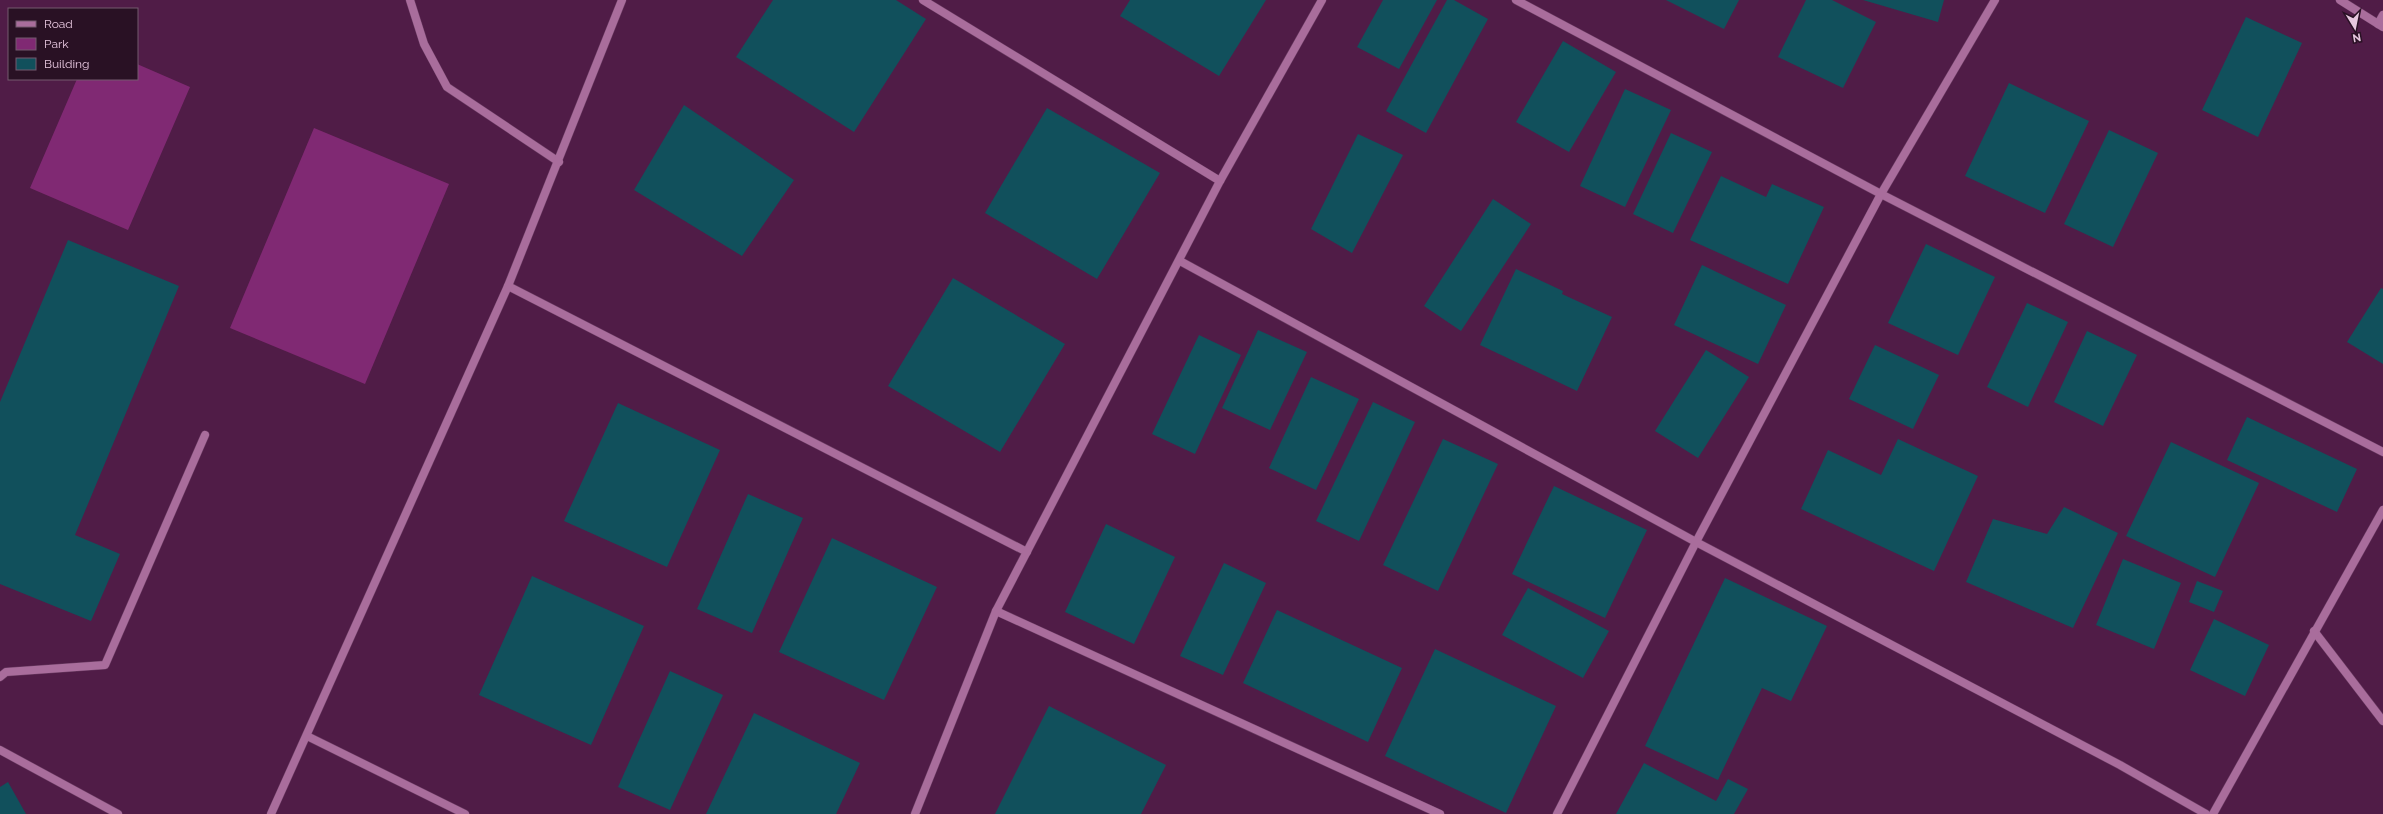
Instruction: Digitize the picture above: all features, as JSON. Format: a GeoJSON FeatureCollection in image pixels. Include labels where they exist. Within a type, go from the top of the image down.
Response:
{"type":"FeatureCollection","features":[{"type":"Feature","properties":{"kind":"street"},"geometry":{"type":"LineString","coordinates":[[410,0],[424,44],[447,87],[559,162]]}},
{"type":"Feature","properties":{"kind":"street"},"geometry":{"type":"LineString","coordinates":[[272,814],[508,286],[559,162],[622,0]]}},
{"type":"Feature","properties":{"kind":"street"},"geometry":{"type":"LineString","coordinates":[[923,0],[1220,181]]}},
{"type":"Feature","properties":{"kind":"street"},"geometry":{"type":"LineString","coordinates":[[915,814],[996,611],[1180,261],[1220,181],[1322,0]]}},
{"type":"Feature","properties":{"kind":"street"},"geometry":{"type":"LineString","coordinates":[[1516,0],[1881,194],[2383,452]]}},
{"type":"Feature","properties":{"kind":"street"},"geometry":{"type":"LineString","coordinates":[[1557,814],[1696,542],[1881,194],[1995,0]]}},
{"type":"Feature","properties":{"kind":"street"},"geometry":{"type":"LineString","coordinates":[[2340,0],[2381,25],[2383,15]]}},
{"type":"Feature","properties":{"kind":"street"},"geometry":{"type":"LineString","coordinates":[[1180,261],[1696,542],[2120,765],[2206,814]]}},
{"type":"Feature","properties":{"kind":"street"},"geometry":{"type":"LineString","coordinates":[[508,286],[1027,552]]}},
{"type":"Feature","properties":{"kind":"street"},"geometry":{"type":"LineString","coordinates":[[0,677],[6,672],[105,665],[205,435]]}},
{"type":"Feature","properties":{"kind":"street"},"geometry":{"type":"LineString","coordinates":[[2213,814],[2383,510]]}},
{"type":"Feature","properties":{"kind":"street"},"geometry":{"type":"LineString","coordinates":[[996,611],[1440,814]]}},
{"type":"Feature","properties":{"kind":"street"},"geometry":{"type":"LineString","coordinates":[[2314,632],[2383,721]]}},
{"type":"Feature","properties":{"kind":"street"},"geometry":{"type":"LineString","coordinates":[[307,736],[465,814]]}},
{"type":"Feature","properties":{"kind":"street"},"geometry":{"type":"LineString","coordinates":[[0,750],[118,814]]}},
{"type":"Feature","properties":{"kind":"green space"},"geometry":{"type":"Polygon","coordinates":[[[138,64],[190,87],[128,230],[30,188],[77,80],[138,80],[138,64]]]}},
{"type":"Feature","properties":{"kind":"green space"},"geometry":{"type":"Polygon","coordinates":[[[314,128],[449,184],[365,384],[230,328],[314,128]]]}},
{"type":"Feature","properties":{"kind":"building"},"geometry":{"type":"Polygon","coordinates":[[[773,0],[896,0],[926,19],[854,132],[736,57],[773,0]]]}},
{"type":"Feature","properties":{"kind":"building"},"geometry":{"type":"Polygon","coordinates":[[[1130,0],[1266,0],[1219,76],[1120,16],[1130,0]]]}},
{"type":"Feature","properties":{"kind":"building"},"geometry":{"type":"Polygon","coordinates":[[[1383,0],[1437,0],[1399,69],[1357,47],[1383,0]]]}},
{"type":"Feature","properties":{"kind":"building"},"geometry":{"type":"Polygon","coordinates":[[[1447,0],[1454,0],[1488,19],[1426,133],[1386,111],[1447,0]]]}},
{"type":"Feature","properties":{"kind":"building"},"geometry":{"type":"Polygon","coordinates":[[[1666,0],[1739,0],[1724,29],[1666,0]]]}},
{"type":"Feature","properties":{"kind":"building"},"geometry":{"type":"Polygon","coordinates":[[[1806,0],[1832,0],[1876,22],[1843,88],[1778,57],[1806,0]]]}},
{"type":"Feature","properties":{"kind":"building"},"geometry":{"type":"Polygon","coordinates":[[[1863,0],[1944,0],[1938,22],[1863,0]]]}},
{"type":"Feature","properties":{"kind":"building"},"geometry":{"type":"Polygon","coordinates":[[[2246,17],[2302,43],[2258,137],[2202,110],[2246,17]]]}},
{"type":"Feature","properties":{"kind":"building"},"geometry":{"type":"Polygon","coordinates":[[[1563,41],[1616,72],[1569,152],[1516,122],[1563,41]]]}},
{"type":"Feature","properties":{"kind":"building"},"geometry":{"type":"Polygon","coordinates":[[[2009,83],[2089,121],[2045,213],[1965,176],[2009,83]]]}},
{"type":"Feature","properties":{"kind":"building"},"geometry":{"type":"Polygon","coordinates":[[[1625,89],[1671,110],[1625,207],[1580,186],[1625,89]]]}},
{"type":"Feature","properties":{"kind":"building"},"geometry":{"type":"Polygon","coordinates":[[[684,105],[794,180],[742,256],[634,190],[684,105]]]}},
{"type":"Feature","properties":{"kind":"building"},"geometry":{"type":"Polygon","coordinates":[[[1047,108],[1160,173],[1097,279],[985,213],[1047,108]]]}},
{"type":"Feature","properties":{"kind":"building"},"geometry":{"type":"Polygon","coordinates":[[[2109,130],[2158,153],[2113,247],[2064,224],[2109,130]]]}},
{"type":"Feature","properties":{"kind":"building"},"geometry":{"type":"Polygon","coordinates":[[[1671,133],[1712,152],[1673,233],[1633,214],[1671,133]]]}},
{"type":"Feature","properties":{"kind":"building"},"geometry":{"type":"Polygon","coordinates":[[[1358,134],[1403,155],[1352,253],[1311,229],[1358,134]]]}},
{"type":"Feature","properties":{"kind":"building"},"geometry":{"type":"Polygon","coordinates":[[[1721,176],[1766,197],[1772,184],[1824,207],[1788,284],[1690,240],[1721,176]]]}},
{"type":"Feature","properties":{"kind":"building"},"geometry":{"type":"Polygon","coordinates":[[[1493,199],[1531,224],[1461,331],[1424,306],[1493,199]]]}},
{"type":"Feature","properties":{"kind":"building"},"geometry":{"type":"Polygon","coordinates":[[[68,240],[179,286],[75,535],[120,554],[91,621],[0,584],[0,402],[68,240]]]}},
{"type":"Feature","properties":{"kind":"building"},"geometry":{"type":"Polygon","coordinates":[[[1926,244],[1995,277],[1958,355],[1888,323],[1926,244]]]}},
{"type":"Feature","properties":{"kind":"building"},"geometry":{"type":"Polygon","coordinates":[[[1702,265],[1786,305],[1758,364],[1674,325],[1702,265]]]}},
{"type":"Feature","properties":{"kind":"building"},"geometry":{"type":"Polygon","coordinates":[[[1516,269],[1563,291],[1562,294],[1612,317],[1577,391],[1480,345],[1516,269]]]}},
{"type":"Feature","properties":{"kind":"building"},"geometry":{"type":"Polygon","coordinates":[[[953,278],[1065,344],[1000,452],[888,386],[953,278]]]}},
{"type":"Feature","properties":{"kind":"building"},"geometry":{"type":"Polygon","coordinates":[[[2381,288],[2383,289],[2383,364],[2347,342],[2381,288]]]}},
{"type":"Feature","properties":{"kind":"building"},"geometry":{"type":"Polygon","coordinates":[[[2027,303],[2068,322],[2028,407],[1987,387],[2027,303]]]}},
{"type":"Feature","properties":{"kind":"building"},"geometry":{"type":"Polygon","coordinates":[[[1258,330],[1307,352],[1270,430],[1222,408],[1258,330]]]}},
{"type":"Feature","properties":{"kind":"building"},"geometry":{"type":"Polygon","coordinates":[[[2087,331],[2137,355],[2103,426],[2054,402],[2087,331]]]}},
{"type":"Feature","properties":{"kind":"building"},"geometry":{"type":"Polygon","coordinates":[[[1199,335],[1241,355],[1195,454],[1152,434],[1199,335]]]}},
{"type":"Feature","properties":{"kind":"building"},"geometry":{"type":"Polygon","coordinates":[[[1875,345],[1939,375],[1913,429],[1849,399],[1875,345]]]}},
{"type":"Feature","properties":{"kind":"building"},"geometry":{"type":"Polygon","coordinates":[[[1706,350],[1749,377],[1698,458],[1655,431],[1706,350]]]}},
{"type":"Feature","properties":{"kind":"building"},"geometry":{"type":"Polygon","coordinates":[[[1311,377],[1359,399],[1316,490],[1269,468],[1311,377]]]}},
{"type":"Feature","properties":{"kind":"building"},"geometry":{"type":"Polygon","coordinates":[[[1373,402],[1415,422],[1359,541],[1316,521],[1373,402]]]}},
{"type":"Feature","properties":{"kind":"building"},"geometry":{"type":"Polygon","coordinates":[[[618,403],[720,450],[667,567],[564,521],[618,403]]]}},
{"type":"Feature","properties":{"kind":"building"},"geometry":{"type":"Polygon","coordinates":[[[2247,417],[2357,469],[2337,512],[2227,460],[2247,417]]]}},
{"type":"Feature","properties":{"kind":"building"},"geometry":{"type":"Polygon","coordinates":[[[1443,439],[1498,464],[1438,591],[1383,565],[1443,439]]]}},
{"type":"Feature","properties":{"kind":"building"},"geometry":{"type":"Polygon","coordinates":[[[1898,439],[1978,476],[1934,571],[1801,509],[1828,450],[1881,475],[1898,439]]]}},
{"type":"Feature","properties":{"kind":"building"},"geometry":{"type":"Polygon","coordinates":[[[2171,442],[2259,483],[2215,577],[2126,536],[2171,442]]]}},
{"type":"Feature","properties":{"kind":"building"},"geometry":{"type":"Polygon","coordinates":[[[1554,486],[1647,530],[1605,618],[1512,574],[1554,486]]]}},
{"type":"Feature","properties":{"kind":"building"},"geometry":{"type":"Polygon","coordinates":[[[748,494],[803,518],[752,633],[697,609],[748,494]]]}},
{"type":"Feature","properties":{"kind":"building"},"geometry":{"type":"Polygon","coordinates":[[[2064,507],[2118,533],[2073,628],[1966,582],[1993,519],[2047,534],[2064,507]]]}},
{"type":"Feature","properties":{"kind":"building"},"geometry":{"type":"Polygon","coordinates":[[[1106,524],[1175,557],[1134,644],[1065,612],[1106,524]]]}},
{"type":"Feature","properties":{"kind":"building"},"geometry":{"type":"Polygon","coordinates":[[[832,538],[937,587],[884,700],[779,652],[832,538]]]}},
{"type":"Feature","properties":{"kind":"building"},"geometry":{"type":"Polygon","coordinates":[[[2123,559],[2181,583],[2154,649],[2096,625],[2123,559]]]}},
{"type":"Feature","properties":{"kind":"building"},"geometry":{"type":"Polygon","coordinates":[[[1224,563],[1266,583],[1223,675],[1180,656],[1224,563]]]}},
{"type":"Feature","properties":{"kind":"building"},"geometry":{"type":"Polygon","coordinates":[[[532,576],[644,626],[591,745],[479,695],[532,576]]]}},
{"type":"Feature","properties":{"kind":"building"},"geometry":{"type":"Polygon","coordinates":[[[1725,578],[1827,626],[1791,701],[1762,688],[1718,780],[1645,746],[1725,578]]]}},
{"type":"Feature","properties":{"kind":"building"},"geometry":{"type":"Polygon","coordinates":[[[2197,581],[2223,591],[2214,612],[2189,602],[2197,581]]]}},
{"type":"Feature","properties":{"kind":"building"},"geometry":{"type":"Polygon","coordinates":[[[1528,588],[1609,631],[1583,678],[1502,635],[1528,588]]]}},
{"type":"Feature","properties":{"kind":"building"},"geometry":{"type":"Polygon","coordinates":[[[1277,610],[1402,668],[1368,742],[1243,683],[1277,610]]]}},
{"type":"Feature","properties":{"kind":"building"},"geometry":{"type":"Polygon","coordinates":[[[2214,619],[2269,645],[2245,696],[2190,670],[2214,619]]]}},
{"type":"Feature","properties":{"kind":"building"},"geometry":{"type":"Polygon","coordinates":[[[1435,649],[1556,706],[1506,813],[1385,756],[1435,649]]]}},
{"type":"Feature","properties":{"kind":"building"},"geometry":{"type":"Polygon","coordinates":[[[670,671],[723,695],[670,810],[618,787],[670,671]]]}},
{"type":"Feature","properties":{"kind":"building"},"geometry":{"type":"Polygon","coordinates":[[[1049,706],[1166,765],[1141,814],[995,814],[1049,706]]]}},
{"type":"Feature","properties":{"kind":"building"},"geometry":{"type":"Polygon","coordinates":[[[754,713],[860,763],[836,814],[706,814],[754,713]]]}},
{"type":"Feature","properties":{"kind":"building"},"geometry":{"type":"Polygon","coordinates":[[[1644,763],[1716,801],[1728,779],[1748,789],[1734,814],[1616,814],[1644,763]]]}},
{"type":"Feature","properties":{"kind":"building"},"geometry":{"type":"Polygon","coordinates":[[[8,782],[26,814],[0,814],[0,787],[8,782]]]}}]}
